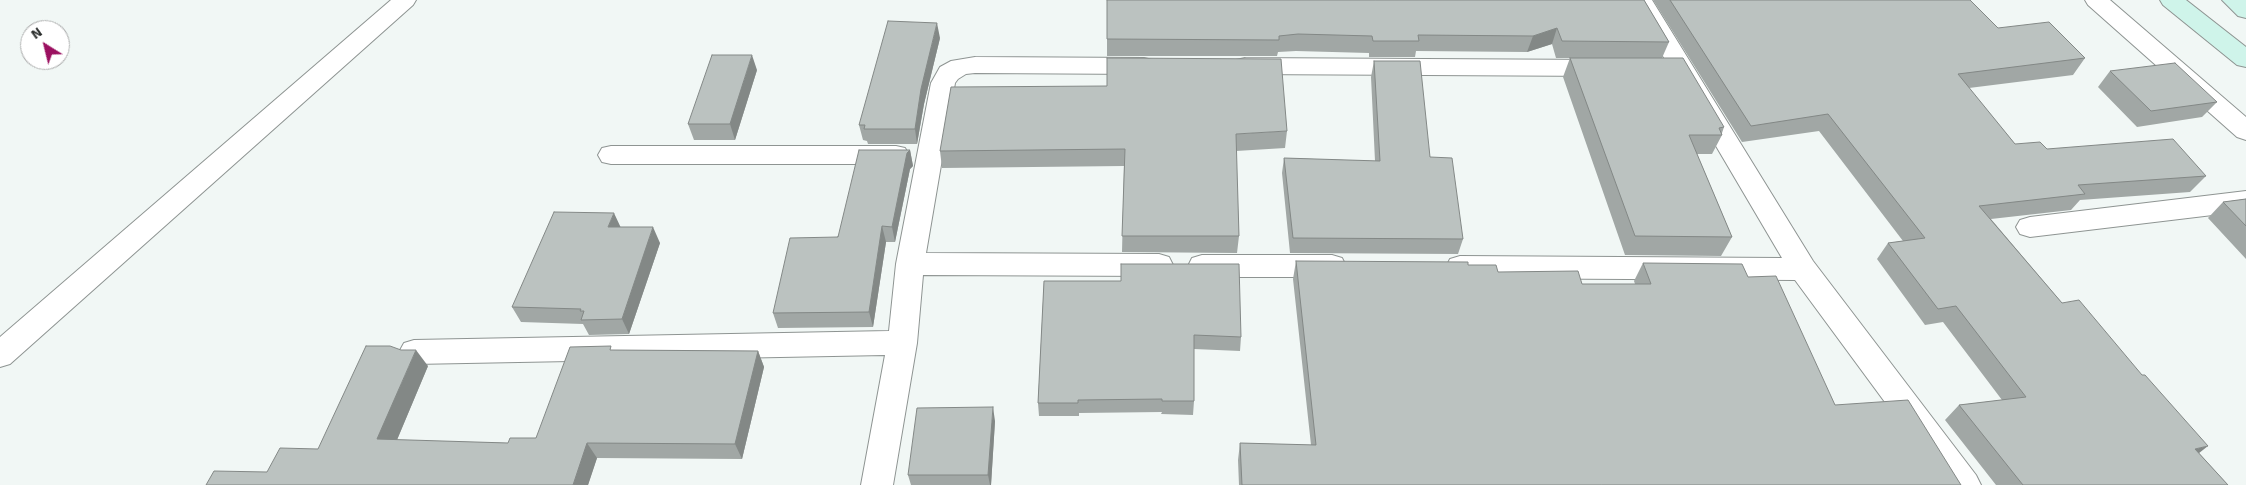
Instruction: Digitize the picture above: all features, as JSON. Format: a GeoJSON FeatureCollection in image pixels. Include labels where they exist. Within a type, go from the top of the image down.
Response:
{"type":"FeatureCollection","features":[{"type":"Feature","properties":{"kind":"street"},"geometry":{"type":"LineString","coordinates":[[0,355],[404,0]]}},
{"type":"Feature","properties":{"kind":"street"},"geometry":{"type":"LineString","coordinates":[[1641,0],[1803,269],[1965,485]]}},
{"type":"Feature","properties":{"kind":"street"},"geometry":{"type":"LineString","coordinates":[[2096,0],[2246,131]]}},
{"type":"Feature","properties":{"kind":"street"},"geometry":{"type":"LineString","coordinates":[[2171,0],[2246,59]]}},
{"type":"Feature","properties":{"kind":"street"},"geometry":{"type":"LineString","coordinates":[[2233,0],[2246,11]]}},
{"type":"Feature","properties":{"kind":"street"},"geometry":{"type":"LineString","coordinates":[[877,485],[902,342],[910,264],[944,83],[949,73],[960,67],[975,65],[1164,66]]}},
{"type":"Feature","properties":{"kind":"street"},"geometry":{"type":"LineString","coordinates":[[1224,66],[1682,68]]}},
{"type":"Feature","properties":{"kind":"street"},"geometry":{"type":"LineString","coordinates":[[611,155],[930,155]]}},
{"type":"Feature","properties":{"kind":"street"},"geometry":{"type":"LineString","coordinates":[[2030,227],[2246,201]]}},
{"type":"Feature","properties":{"kind":"street"},"geometry":{"type":"LineString","coordinates":[[910,264],[1357,266]]}},
{"type":"Feature","properties":{"kind":"street"},"geometry":{"type":"LineString","coordinates":[[1436,267],[1803,269]]}},
{"type":"Feature","properties":{"kind":"street"},"geometry":{"type":"LineString","coordinates":[[414,352],[902,342]]}},
{"type":"Feature","properties":{"kind":"building"},"geometry":{"type":"Polygon","coordinates":[[[1107,0],[1644,0],[1669,42],[1562,41],[1557,28],[1533,36],[1418,35],[1419,41],[1373,41],[1372,36],[1298,34],[1279,36],[1279,40],[1107,39],[1107,0]]]}},
{"type":"Feature","properties":{"kind":"building"},"geometry":{"type":"Polygon","coordinates":[[[1670,0],[1970,0],[1998,28],[2049,22],[2085,58],[1958,74],[2015,144],[2040,142],[2047,149],[2173,139],[2206,176],[2078,185],[2085,194],[1979,206],[2062,303],[2079,300],[2142,375],[2145,375],[2208,446],[2195,449],[2228,485],[2023,485],[1959,405],[2026,397],[1956,306],[1938,309],[1888,243],[1925,238],[1828,114],[1751,126],[1670,0]]]}},
{"type":"Feature","properties":{"kind":"building"},"geometry":{"type":"Polygon","coordinates":[[[888,21],[937,23],[921,89],[915,129],[864,129],[865,125],[859,125],[888,21]]]}},
{"type":"Feature","properties":{"kind":"building"},"geometry":{"type":"Polygon","coordinates":[[[712,55],[752,55],[730,124],[688,124],[712,55]]]}},
{"type":"Feature","properties":{"kind":"building"},"geometry":{"type":"Polygon","coordinates":[[[1107,58],[1281,59],[1287,131],[1236,134],[1239,236],[1122,236],[1125,149],[940,151],[951,87],[1107,86],[1107,58]]]}},
{"type":"Feature","properties":{"kind":"building"},"geometry":{"type":"Polygon","coordinates":[[[1570,58],[1683,58],[1724,127],[1719,128],[1722,135],[1689,135],[1732,237],[1635,236],[1570,58]]]}},
{"type":"Feature","properties":{"kind":"building"},"geometry":{"type":"Polygon","coordinates":[[[1374,61],[1420,61],[1430,157],[1452,158],[1463,239],[1293,238],[1284,158],[1380,161],[1374,61]]]}},
{"type":"Feature","properties":{"kind":"building"},"geometry":{"type":"Polygon","coordinates":[[[2175,63],[2217,102],[2151,111],[2110,71],[2175,63]]]}},
{"type":"Feature","properties":{"kind":"building"},"geometry":{"type":"Polygon","coordinates":[[[859,150],[910,150],[907,153],[892,227],[882,226],[869,312],[773,313],[790,238],[838,237],[859,150]]]}},
{"type":"Feature","properties":{"kind":"building"},"geometry":{"type":"Polygon","coordinates":[[[2246,199],[2246,226],[2223,202],[2246,199]]]}},
{"type":"Feature","properties":{"kind":"building"},"geometry":{"type":"Polygon","coordinates":[[[554,212],[614,213],[608,227],[653,227],[622,319],[581,320],[584,311],[580,311],[581,309],[512,307],[554,212]]]}},
{"type":"Feature","properties":{"kind":"building"},"geometry":{"type":"Polygon","coordinates":[[[1296,261],[1468,262],[1468,265],[1496,265],[1498,272],[1578,271],[1582,284],[1651,284],[1643,263],[1742,264],[1748,277],[1776,276],[1835,405],[1908,400],[1961,485],[1242,485],[1240,443],[1316,445],[1296,261]]]}},
{"type":"Feature","properties":{"kind":"building"},"geometry":{"type":"Polygon","coordinates":[[[1121,264],[1239,264],[1241,337],[1194,335],[1194,401],[1162,401],[1162,399],[1078,400],[1078,403],[1038,403],[1044,281],[1121,281],[1121,264]]]}},
{"type":"Feature","properties":{"kind":"building"},"geometry":{"type":"Polygon","coordinates":[[[366,346],[390,346],[401,350],[416,350],[377,439],[508,443],[510,438],[536,438],[570,347],[611,346],[610,350],[758,351],[735,444],[587,443],[573,485],[206,485],[214,471],[267,472],[280,448],[318,449],[366,346]]]}},
{"type":"Feature","properties":{"kind":"building"},"geometry":{"type":"Polygon","coordinates":[[[993,407],[988,475],[908,475],[917,408],[993,407]]]}}]}
